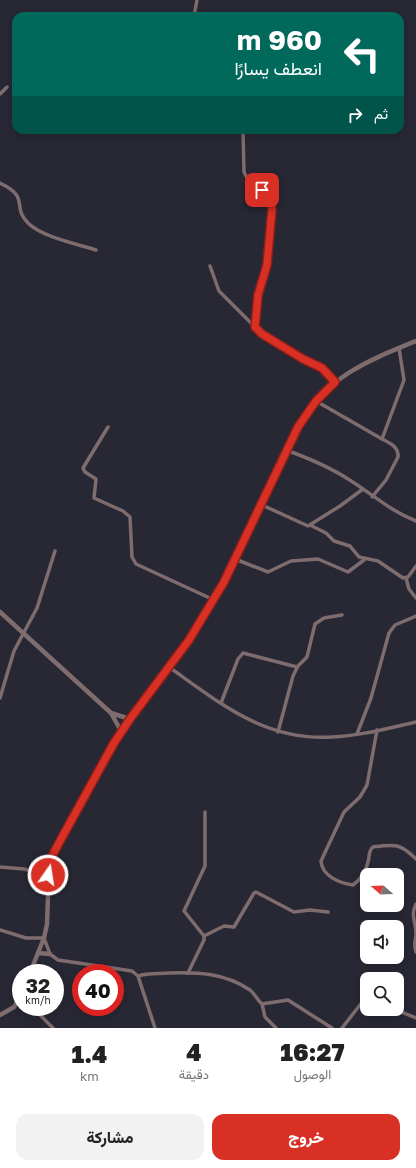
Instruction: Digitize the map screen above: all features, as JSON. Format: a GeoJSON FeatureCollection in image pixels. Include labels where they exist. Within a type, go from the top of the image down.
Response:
{"type":"FeatureCollection","features":[{"type":"Feature","properties":{"kind":"street"},"geometry":{"type":"LineString","coordinates":[[195,12],[197,0]]}},
{"type":"Feature","properties":{"kind":"street"},"geometry":{"type":"LineString","coordinates":[[0,94],[7,87]]}},
{"type":"Feature","properties":{"kind":"street"},"geometry":{"type":"LineString","coordinates":[[243,134],[244,172],[247,178],[268,197],[272,209],[267,265],[258,295],[255,327]]}},
{"type":"Feature","properties":{"kind":"street"},"geometry":{"type":"LineString","coordinates":[[0,182],[10,187],[18,194],[22,214],[33,228],[96,250]]}},
{"type":"Feature","properties":{"kind":"street"},"geometry":{"type":"LineString","coordinates":[[210,266],[219,291],[262,334],[303,359],[322,368],[335,382]]}},
{"type":"Feature","properties":{"kind":"street"},"geometry":{"type":"LineString","coordinates":[[34,964],[44,938],[47,924],[48,875],[50,860],[121,731],[170,667],[214,600],[262,505],[286,450],[301,421],[316,401],[335,382],[362,364],[416,341]]}},
{"type":"Feature","properties":{"kind":"street"},"geometry":{"type":"LineString","coordinates":[[382,439],[404,380],[399,348]]}},
{"type":"Feature","properties":{"kind":"street"},"geometry":{"type":"LineString","coordinates":[[316,401],[396,448],[398,455],[386,480],[372,496]]}},
{"type":"Feature","properties":{"kind":"street"},"geometry":{"type":"LineString","coordinates":[[108,427],[84,467],[85,472],[96,479],[94,498],[123,511],[130,517],[132,557],[134,563],[214,600]]}},
{"type":"Feature","properties":{"kind":"street"},"geometry":{"type":"LineString","coordinates":[[286,450],[318,462],[363,489],[385,506],[416,521]]}},
{"type":"Feature","properties":{"kind":"street"},"geometry":{"type":"LineString","coordinates":[[310,525],[363,489]]}},
{"type":"Feature","properties":{"kind":"street"},"geometry":{"type":"LineString","coordinates":[[262,505],[302,524],[310,525],[326,533],[334,541],[350,546],[356,555],[364,560],[378,561],[401,577],[406,578]]}},
{"type":"Feature","properties":{"kind":"street"},"geometry":{"type":"LineString","coordinates":[[0,698],[12,658],[22,633],[38,608],[55,552]]}},
{"type":"Feature","properties":{"kind":"street"},"geometry":{"type":"LineString","coordinates":[[235,558],[268,572],[291,561],[318,560],[348,572],[364,560]]}},
{"type":"Feature","properties":{"kind":"street"},"geometry":{"type":"LineString","coordinates":[[406,578],[416,566]]}},
{"type":"Feature","properties":{"kind":"street"},"geometry":{"type":"LineString","coordinates":[[406,578],[409,589],[416,598]]}},
{"type":"Feature","properties":{"kind":"street"},"geometry":{"type":"LineString","coordinates":[[0,612],[110,713],[121,731]]}},
{"type":"Feature","properties":{"kind":"street"},"geometry":{"type":"LineString","coordinates":[[278,732],[289,688],[297,668],[307,657],[316,622],[324,618],[342,615]]}},
{"type":"Feature","properties":{"kind":"street"},"geometry":{"type":"LineString","coordinates":[[356,734],[371,698],[389,633],[396,625],[416,616]]}},
{"type":"Feature","properties":{"kind":"street"},"geometry":{"type":"LineString","coordinates":[[221,703],[238,659],[243,653],[297,668]]}},
{"type":"Feature","properties":{"kind":"street"},"geometry":{"type":"LineString","coordinates":[[170,667],[251,722],[278,732],[317,738],[356,734],[416,722]]}},
{"type":"Feature","properties":{"kind":"street"},"geometry":{"type":"LineString","coordinates":[[110,713],[130,719]]}},
{"type":"Feature","properties":{"kind":"street"},"geometry":{"type":"LineString","coordinates":[[377,730],[367,785],[360,796],[344,812],[323,856],[322,866],[328,876],[353,885],[366,867],[369,852],[373,847],[398,845],[405,848],[416,859]]}},
{"type":"Feature","properties":{"kind":"street"},"geometry":{"type":"LineString","coordinates":[[204,936],[184,912],[205,866],[205,812]]}},
{"type":"Feature","properties":{"kind":"street"},"geometry":{"type":"LineString","coordinates":[[0,867],[24,869],[48,875]]}},
{"type":"Feature","properties":{"kind":"street"},"geometry":{"type":"LineString","coordinates":[[188,972],[200,950],[204,936],[224,926],[234,927],[256,892],[294,912],[310,910],[328,912]]}},
{"type":"Feature","properties":{"kind":"street"},"geometry":{"type":"LineString","coordinates":[[416,904],[412,913],[416,930],[413,945],[416,952]]}},
{"type":"Feature","properties":{"kind":"street"},"geometry":{"type":"LineString","coordinates":[[0,930],[26,938],[44,938]]}},
{"type":"Feature","properties":{"kind":"street"},"geometry":{"type":"LineString","coordinates":[[44,938],[50,954]]}},
{"type":"Feature","properties":{"kind":"street"},"geometry":{"type":"LineString","coordinates":[[38,953],[50,954],[62,961],[125,969],[138,976],[145,974],[188,972],[219,975],[231,979],[251,991],[262,1004],[265,1017],[276,1028]]}},
{"type":"Feature","properties":{"kind":"street"},"geometry":{"type":"LineString","coordinates":[[138,976],[154,1028]]}},
{"type":"Feature","properties":{"kind":"street"},"geometry":{"type":"LineString","coordinates":[[262,1004],[288,1000],[332,1028]]}},
{"type":"Feature","properties":{"kind":"street"},"geometry":{"type":"LineString","coordinates":[[342,1028],[360,1005]]}},
{"type":"Feature","properties":{"kind":"street"},"geometry":{"type":"LineString","coordinates":[[0,1015],[12,1008]]}},
{"type":"Feature","properties":{"kind":"street"},"geometry":{"type":"LineString","coordinates":[[404,1013],[416,1018]]}},
{"type":"Feature","properties":{"kind":"street"},"geometry":{"type":"LineString","coordinates":[[41,1016],[53,1028]]}},
{"type":"Feature","properties":{"kind":"route"},"geometry":{"type":"LineString","coordinates":[[48,875],[50,860],[121,731],[189,640],[224,582],[262,505],[294,432],[316,401],[335,382],[322,368],[303,359],[262,334],[254,325],[258,295],[266,274],[272,209],[270,199],[262,190]]}}]}
